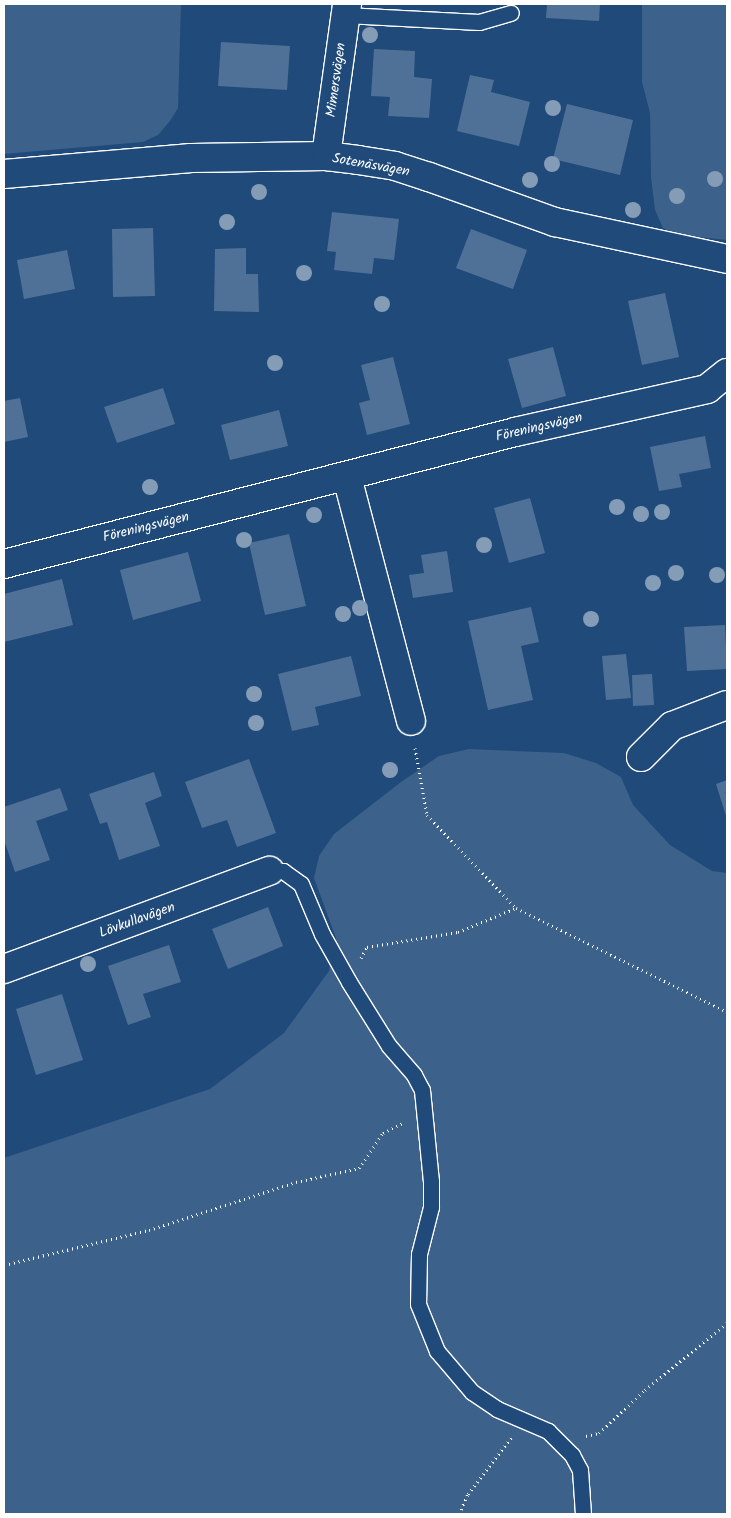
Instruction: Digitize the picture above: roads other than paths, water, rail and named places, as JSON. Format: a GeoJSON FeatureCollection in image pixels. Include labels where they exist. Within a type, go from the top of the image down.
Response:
{"type":"FeatureCollection","features":[{"type":"Feature","properties":{"kind":"street","name":"Mimersvägen"},"geometry":{"type":"LineString","coordinates":[[326,156],[346,9]]}},
{"type":"Feature","properties":{"kind":"street","name":"Sotenäsvägen"},"geometry":{"type":"LineString","coordinates":[[4,174],[191,158],[326,156],[395,166],[555,222],[727,259]]}},
{"type":"Feature","properties":{"kind":"street","name":"Föreningsvägen"},"geometry":{"type":"LineString","coordinates":[[4,564],[347,477],[515,432],[707,389],[727,372]]}},
{"type":"Feature","properties":{"kind":"street"},"geometry":{"type":"LineString","coordinates":[[347,477],[411,721]]}},
{"type":"Feature","properties":{"kind":"street"},"geometry":{"type":"LineString","coordinates":[[641,757],[672,726],[727,705]]}},
{"type":"Feature","properties":{"kind":"street","name":"Lövkullavägen"},"geometry":{"type":"LineString","coordinates":[[4,969],[270,871]]}},
{"type":"Feature","properties":{"kind":"lane"},"geometry":{"type":"LineString","coordinates":[[346,9],[479,22],[511,13]]}},
{"type":"Feature","properties":{"kind":"lane"},"geometry":{"type":"LineString","coordinates":[[270,871],[283,871],[301,884],[322,934],[349,982],[389,1046],[414,1075],[422,1090],[426,1112],[431,1198],[419,1254],[418,1304],[437,1351],[457,1378],[497,1409],[548,1431],[560,1442],[580,1470],[583,1514]]}}]}
